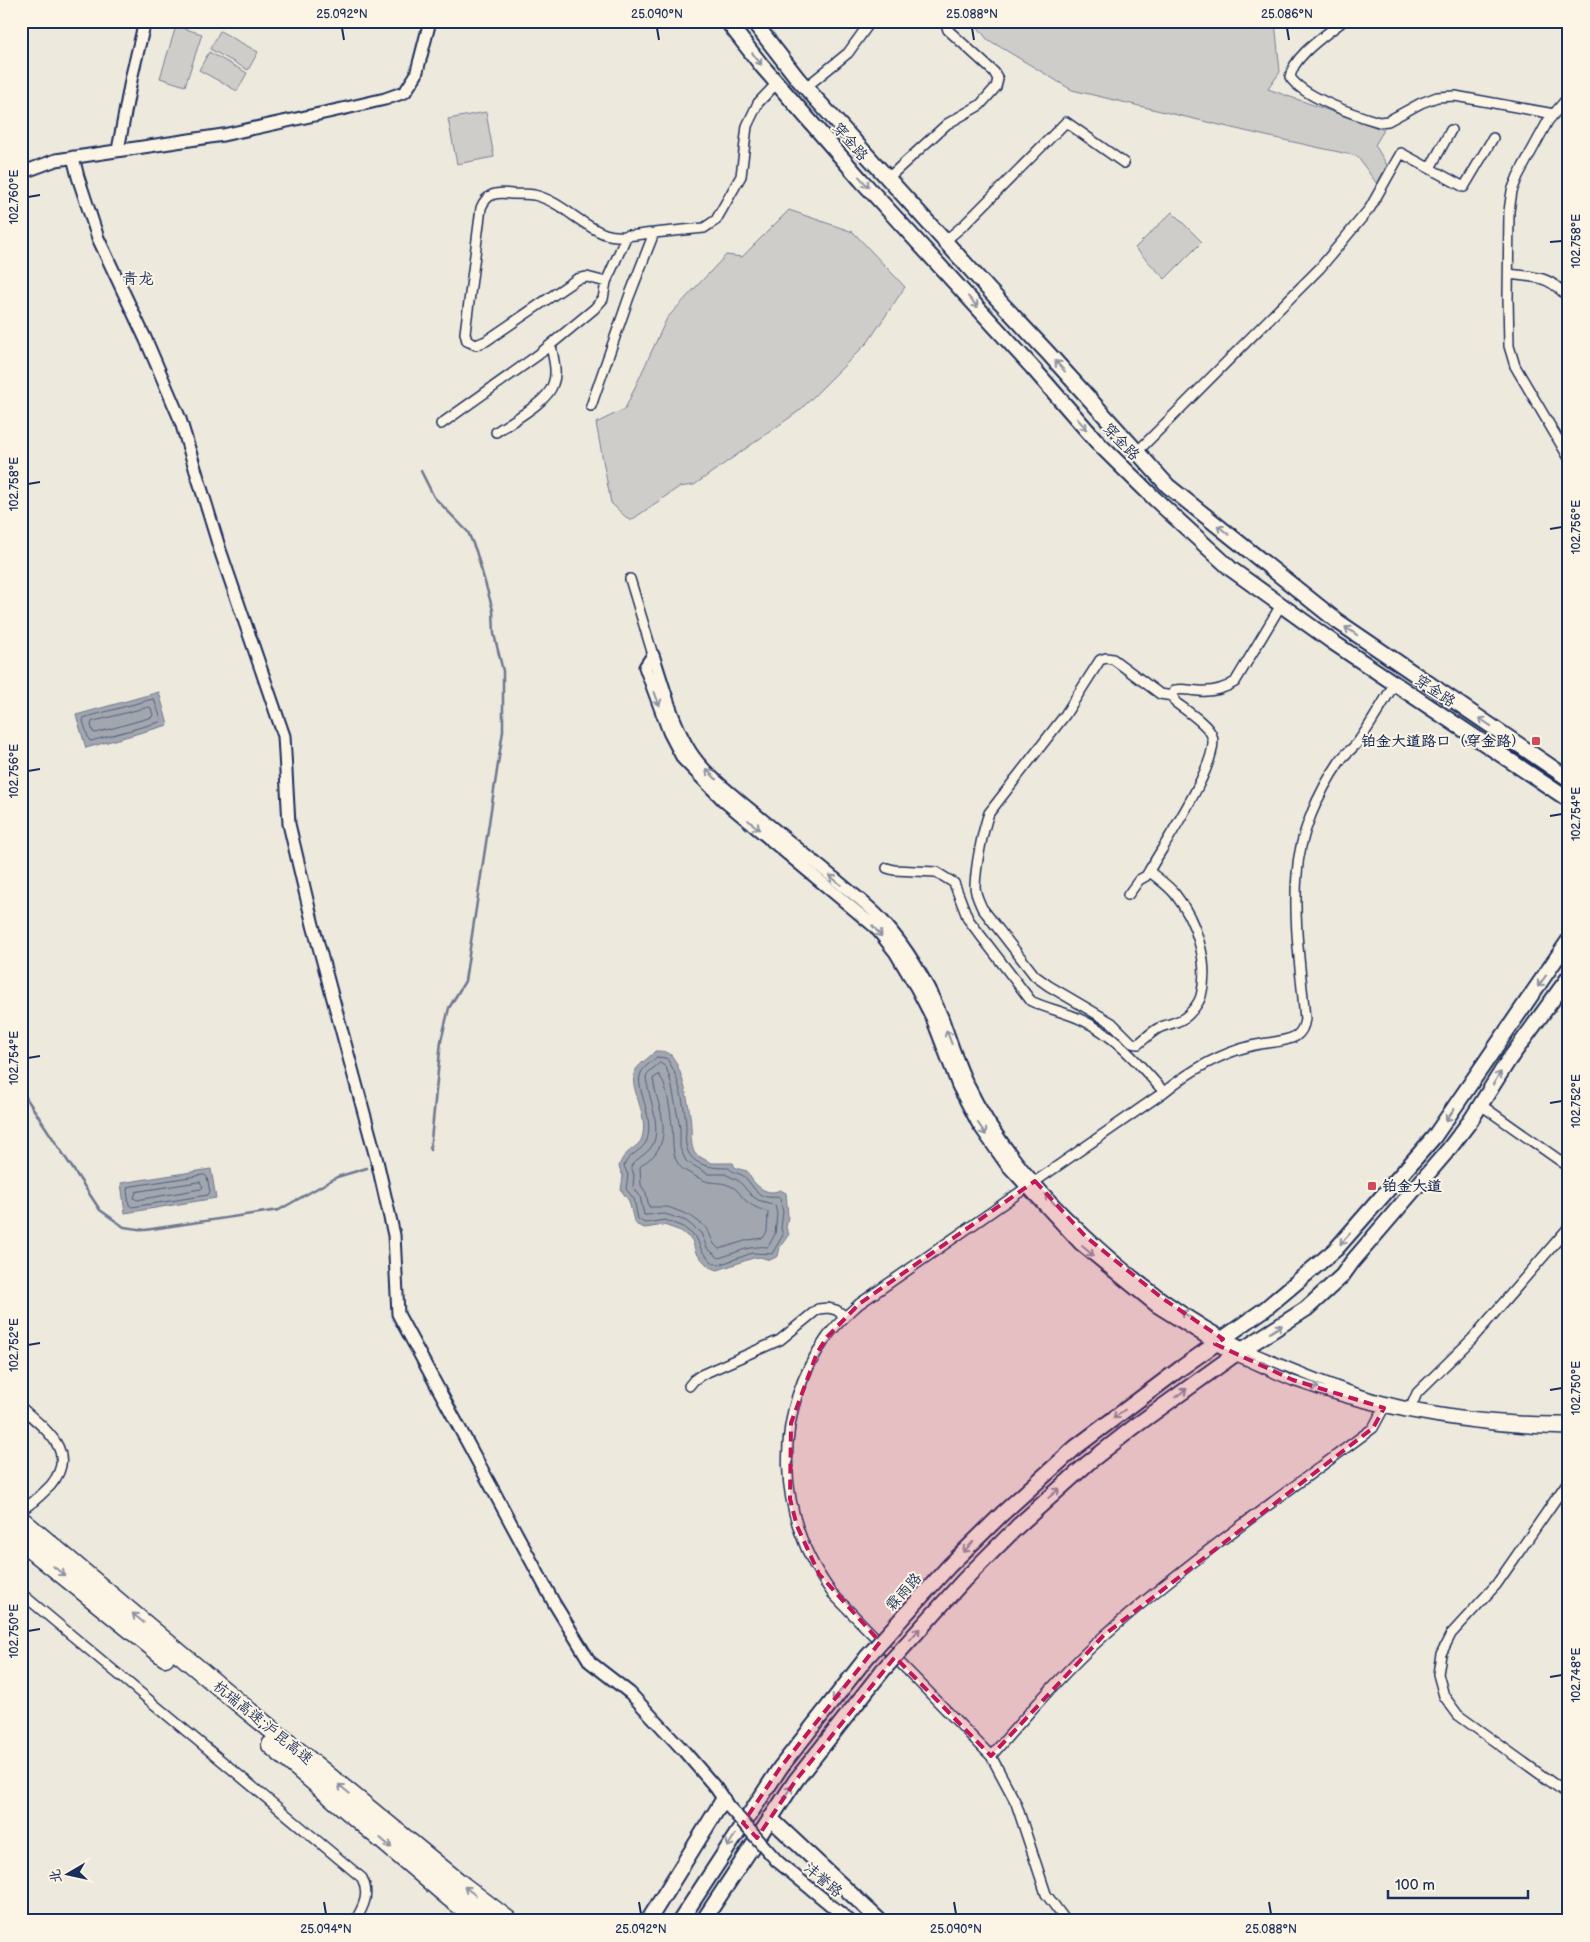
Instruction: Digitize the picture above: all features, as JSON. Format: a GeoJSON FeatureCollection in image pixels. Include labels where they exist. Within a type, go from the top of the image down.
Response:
{"type":"FeatureCollection","features":[{"type":"Feature","properties":{"kind":"highway","name":"杭瑞高速;沪昆高速"},"geometry":{"type":"LineString","coordinates":[[26,1531],[219,1700],[450,1897],[481,1921]]}},
{"type":"Feature","properties":{"kind":"highway","name":"杭瑞高速;沪昆高速"},"geometry":{"type":"LineString","coordinates":[[26,1531],[463,1886],[509,1921]]}},
{"type":"Feature","properties":{"kind":"main road","name":"穿金路"},"geometry":{"type":"LineString","coordinates":[[727,21],[777,83],[861,180],[1032,367],[1099,444],[1155,500],[1231,569],[1394,683],[1569,800]]}},
{"type":"Feature","properties":{"kind":"main road","name":"穿金路"},"geometry":{"type":"LineString","coordinates":[[753,21],[806,87],[1168,486],[1337,621],[1569,779]]}},
{"type":"Feature","properties":{"kind":"main road"},"geometry":{"type":"LineString","coordinates":[[1219,1342],[1271,1304],[1336,1249],[1401,1176],[1454,1108],[1569,940]]}},
{"type":"Feature","properties":{"kind":"main road"},"geometry":{"type":"LineString","coordinates":[[704,1921],[796,1780],[882,1670],[957,1586],[1018,1526],[1088,1463],[1239,1352],[1306,1309],[1342,1276],[1449,1149],[1508,1061],[1569,977]]}},
{"type":"Feature","properties":{"kind":"main road","name":"霖雨路"},"geometry":{"type":"LineString","coordinates":[[680,1921],[780,1768],[867,1657],[950,1566],[1003,1513],[1076,1447],[1219,1342]]}},
{"type":"Feature","properties":{"kind":"main road"},"geometry":{"type":"LineString","coordinates":[[648,1921],[726,1804]]}},
{"type":"Feature","properties":{"kind":"main road"},"geometry":{"type":"LineString","coordinates":[[770,1818],[880,1921]]}},
{"type":"Feature","properties":{"kind":"street"},"geometry":{"type":"LineString","coordinates":[[118,150],[132,75],[145,21]]}},
{"type":"Feature","properties":{"kind":"street"},"geometry":{"type":"LineString","coordinates":[[21,173],[56,160],[223,134],[342,109],[385,99],[404,92],[416,75],[430,21]]}},
{"type":"Feature","properties":{"kind":"street"},"geometry":{"type":"LineString","coordinates":[[806,87],[848,54],[871,21]]}},
{"type":"Feature","properties":{"kind":"street"},"geometry":{"type":"LineString","coordinates":[[888,178],[947,124],[980,105],[996,87],[998,79],[994,72],[948,30],[944,21]]}},
{"type":"Feature","properties":{"kind":"street"},"geometry":{"type":"LineString","coordinates":[[1343,21],[1292,66],[1290,77],[1303,91],[1365,118],[1379,122],[1388,121],[1421,103],[1437,97],[1455,96],[1554,114]]}},
{"type":"Feature","properties":{"kind":"street"},"geometry":{"type":"LineString","coordinates":[[606,282],[587,277],[577,279],[486,341],[476,345],[467,341],[465,333],[481,208],[485,198],[502,193],[535,195],[548,200],[605,234],[627,235],[704,228],[716,220],[741,176],[747,126],[758,103],[777,83]]}},
{"type":"Feature","properties":{"kind":"street"},"geometry":{"type":"LineString","coordinates":[[1569,96],[1554,114],[1518,176],[1512,191],[1509,211],[1508,298],[1509,346],[1515,366],[1569,458]]}},
{"type":"Feature","properties":{"kind":"street"},"geometry":{"type":"LineString","coordinates":[[945,241],[965,224],[1066,122],[1124,163]]}},
{"type":"Feature","properties":{"kind":"street"},"geometry":{"type":"LineString","coordinates":[[1430,168],[1451,130]]}},
{"type":"Feature","properties":{"kind":"street"},"geometry":{"type":"LineString","coordinates":[[1137,452],[1320,268],[1370,208],[1402,153],[1464,187],[1493,138]]}},
{"type":"Feature","properties":{"kind":"street","name":"沣誉路"},"geometry":{"type":"LineString","coordinates":[[73,158],[98,238],[146,340],[180,419],[220,550],[284,736],[290,824],[313,925],[378,1166],[394,1235],[398,1314],[554,1603],[590,1662],[630,1693],[716,1788],[726,1804],[777,1861],[850,1921]]}},
{"type":"Feature","properties":{"kind":"street"},"geometry":{"type":"LineString","coordinates":[[591,406],[629,297],[654,233]]}},
{"type":"Feature","properties":{"kind":"street"},"geometry":{"type":"LineString","coordinates":[[441,424],[551,345],[594,309],[603,299],[606,282],[627,235]]}},
{"type":"Feature","properties":{"kind":"street"},"geometry":{"type":"LineString","coordinates":[[1509,274],[1541,278],[1557,285],[1569,299]]}},
{"type":"Feature","properties":{"kind":"street"},"geometry":{"type":"LineString","coordinates":[[496,432],[546,397],[554,384],[555,370],[551,345]]}},
{"type":"Feature","properties":{"kind":"street"},"geometry":{"type":"LineString","coordinates":[[630,579],[678,728],[691,753],[731,793],[882,920],[903,946],[941,1014],[967,1082],[986,1119],[1030,1184],[1086,1237],[1219,1342],[1293,1380],[1385,1405],[1482,1425],[1569,1430]]}},
{"type":"Feature","properties":{"kind":"street"},"geometry":{"type":"LineString","coordinates":[[1128,895],[1139,880],[1146,876],[1149,871],[1201,781],[1211,756],[1212,735],[1206,726],[1176,702],[1173,696],[1175,690],[1181,688],[1200,692],[1215,690],[1226,688],[1235,682],[1281,605]]}},
{"type":"Feature","properties":{"kind":"street"},"geometry":{"type":"LineString","coordinates":[[1149,871],[1174,893],[1186,910],[1202,955],[1202,995],[1199,1003],[1187,1016],[1179,1022],[1157,1029],[1138,1044],[1132,1043],[1112,1023],[1035,976],[982,908],[977,898],[975,887],[983,830],[989,813],[1065,715],[1100,660],[1106,658],[1113,659],[1160,694],[1173,696]]}},
{"type":"Feature","properties":{"kind":"street"},"geometry":{"type":"LineString","coordinates":[[1066,1921],[1046,1894],[1016,1803],[991,1756],[832,1593],[811,1560],[797,1526],[790,1499],[788,1450],[791,1423],[799,1393],[808,1370],[827,1336],[845,1316],[873,1293],[1188,1074],[1218,1057],[1251,1046],[1296,1036],[1303,1028],[1305,1020],[1296,907],[1297,873],[1302,844],[1310,818],[1332,774],[1341,759],[1357,743],[1394,683]]}},
{"type":"Feature","properties":{"kind":"street"},"geometry":{"type":"LineString","coordinates":[[886,868],[936,872],[954,883],[968,919],[1031,1001],[1044,1008],[1081,1019],[1107,1034],[1164,1092]]}},
{"type":"Feature","properties":{"kind":"street"},"geometry":{"type":"LineString","coordinates":[[1480,1105],[1569,1167]]}},
{"type":"Feature","properties":{"kind":"street"},"geometry":{"type":"LineString","coordinates":[[1411,1407],[1417,1393],[1472,1339],[1569,1227]]}},
{"type":"Feature","properties":{"kind":"street"},"geometry":{"type":"LineString","coordinates":[[689,1386],[701,1375],[780,1340],[793,1332],[818,1310],[828,1308],[836,1310],[845,1316]]}},
{"type":"Feature","properties":{"kind":"street"},"geometry":{"type":"LineString","coordinates":[[1385,1405],[1411,1407],[1482,1419],[1533,1423],[1569,1422]]}},
{"type":"Feature","properties":{"kind":"street"},"geometry":{"type":"LineString","coordinates":[[991,1756],[1042,1698],[1104,1635],[1179,1574],[1373,1428],[1385,1405]]}},
{"type":"Feature","properties":{"kind":"street"},"geometry":{"type":"LineString","coordinates":[[21,1407],[54,1439],[62,1454],[62,1468],[46,1491],[21,1510]]}},
{"type":"Feature","properties":{"kind":"street"},"geometry":{"type":"LineString","coordinates":[[1569,1480],[1496,1585],[1451,1634],[1441,1654],[1438,1674],[1444,1696],[1458,1714],[1569,1795]]}},
{"type":"Feature","properties":{"kind":"street"},"geometry":{"type":"LineString","coordinates":[[21,1593],[362,1878],[367,1888],[367,1897],[355,1921]]}},
{"type":"Feature","properties":{"kind":"highlighted area"},"geometry":{"type":"Polygon","coordinates":[[[1035,1181],[1086,1237],[1162,1298],[1223,1339],[1215,1344],[1293,1380],[1384,1408],[1373,1428],[1104,1635],[991,1756],[895,1657],[796,1780],[757,1838],[743,1823],[780,1768],[880,1642],[819,1574],[797,1526],[790,1499],[791,1423],[817,1353],[827,1337],[859,1304],[1035,1181]]]}},
{"type":"Feature","properties":{"kind":"shaded area"},"geometry":{"type":"Polygon","coordinates":[[[973,21],[1275,21],[1280,72],[1268,89],[1384,130],[1375,145],[1387,165],[1377,184],[1357,156],[1072,90],[987,39],[973,21]]]}},
{"type":"Feature","properties":{"kind":"shaded area"},"geometry":{"type":"Polygon","coordinates":[[[176,26],[202,34],[185,86],[160,78],[176,26]]]}},
{"type":"Feature","properties":{"kind":"shaded area"},"geometry":{"type":"Polygon","coordinates":[[[220,31],[258,52],[248,70],[210,49],[220,31]]]}},
{"type":"Feature","properties":{"kind":"shaded area"},"geometry":{"type":"Polygon","coordinates":[[[209,52],[247,73],[237,91],[199,70],[209,52]]]}},
{"type":"Feature","properties":{"kind":"shaded area"},"geometry":{"type":"Polygon","coordinates":[[[486,112],[494,157],[457,164],[448,119],[486,112]]]}},
{"type":"Feature","properties":{"kind":"shaded area"},"geometry":{"type":"Polygon","coordinates":[[[789,210],[853,232],[905,287],[868,342],[799,411],[694,485],[679,487],[630,521],[611,503],[596,423],[625,409],[667,318],[726,255],[742,257],[789,210]]]}},
{"type":"Feature","properties":{"kind":"shaded area"},"geometry":{"type":"Polygon","coordinates":[[[1172,212],[1202,242],[1165,279],[1135,248],[1172,212]]]}},
{"type":"Feature","properties":{"kind":"water"},"geometry":{"type":"Polygon","coordinates":[[[159,692],[168,725],[86,748],[76,715],[159,692]]]}},
{"type":"Feature","properties":{"kind":"water"},"geometry":{"type":"Polygon","coordinates":[[[655,1051],[670,1054],[682,1078],[688,1100],[692,1144],[695,1154],[711,1163],[733,1163],[735,1168],[747,1171],[760,1188],[770,1192],[780,1190],[786,1193],[788,1216],[786,1228],[789,1234],[780,1247],[778,1256],[770,1260],[760,1257],[753,1258],[718,1270],[709,1267],[696,1253],[692,1240],[681,1231],[664,1225],[645,1228],[637,1225],[634,1221],[629,1201],[621,1190],[623,1176],[619,1167],[623,1157],[642,1138],[643,1120],[633,1081],[634,1074],[638,1067],[655,1051]]]}},
{"type":"Feature","properties":{"kind":"water"},"geometry":{"type":"Polygon","coordinates":[[[211,1169],[216,1198],[125,1213],[121,1183],[211,1169]]]}},
{"type":"Feature","properties":{"kind":"waterway"},"geometry":{"type":"LineString","coordinates":[[421,471],[434,497],[468,532],[476,551],[493,610],[494,634],[503,671],[503,731],[465,981],[449,1008],[441,1041],[430,1150]]}},
{"type":"Feature","properties":{"kind":"waterway"},"geometry":{"type":"LineString","coordinates":[[21,1090],[100,1210],[124,1227],[145,1230],[279,1210],[337,1177],[367,1168]]}},
{"type":"Feature","properties":{"kind":"place","name":"铂金大道路口（穿金路）"},"geometry":{"type":"Point","coordinates":[1536,741]}},
{"type":"Feature","properties":{"kind":"place","name":"铂金大道"},"geometry":{"type":"Point","coordinates":[1372,1186]}},
{"type":"Feature","properties":{"kind":"district","name":"青龙"},"geometry":{"type":"Point","coordinates":[138,279]}}]}
